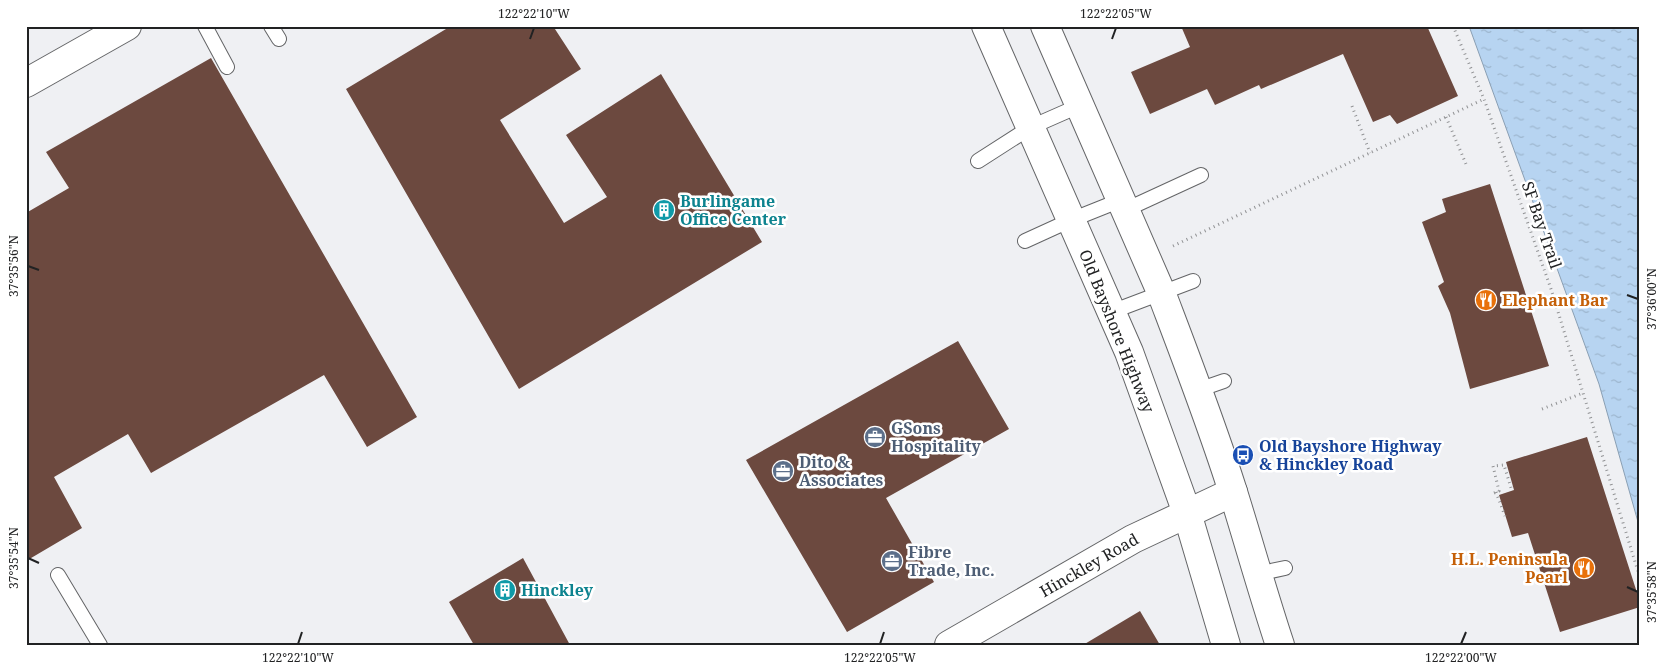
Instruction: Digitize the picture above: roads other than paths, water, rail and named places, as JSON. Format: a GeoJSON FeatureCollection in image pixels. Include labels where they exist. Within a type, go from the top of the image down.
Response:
{"type":"FeatureCollection","features":[{"type":"Feature","properties":{"kind":"main road"},"geometry":{"type":"LineString","coordinates":[[26,83],[127,26]]}},
{"type":"Feature","properties":{"kind":"main road","name":"Old Bayshore Highway"},"geometry":{"type":"LineString","coordinates":[[986,26],[1129,352],[1187,514],[1226,645]]}},
{"type":"Feature","properties":{"kind":"main road"},"geometry":{"type":"LineString","coordinates":[[1046,26],[1161,292],[1198,390],[1233,492],[1280,645]]}},
{"type":"Feature","properties":{"kind":"main road","name":"Hinckley Road"},"geometry":{"type":"LineString","coordinates":[[949,645],[1133,539],[1233,492]]}},
{"type":"Feature","properties":{"kind":"lane"},"geometry":{"type":"LineString","coordinates":[[204,26],[227,67]]}},
{"type":"Feature","properties":{"kind":"lane"},"geometry":{"type":"LineString","coordinates":[[271,26],[279,39]]}},
{"type":"Feature","properties":{"kind":"lane"},"geometry":{"type":"LineString","coordinates":[[978,161],[1032,128],[1081,105]]}},
{"type":"Feature","properties":{"kind":"lane"},"geometry":{"type":"LineString","coordinates":[[1025,241],[1070,220],[1123,205],[1201,175]]}},
{"type":"Feature","properties":{"kind":"lane"},"geometry":{"type":"LineString","coordinates":[[1112,312],[1193,281]]}},
{"type":"Feature","properties":{"kind":"lane"},"geometry":{"type":"LineString","coordinates":[[1198,390],[1224,382]]}},
{"type":"Feature","properties":{"kind":"lane"},"geometry":{"type":"LineString","coordinates":[[1257,574],[1285,568]]}},
{"type":"Feature","properties":{"kind":"lane"},"geometry":{"type":"LineString","coordinates":[[58,575],[100,645]]}},
{"type":"Feature","properties":{"kind":"water"},"geometry":{"type":"Polygon","coordinates":[[[1469,26],[1640,26],[1640,529],[1599,384],[1469,26]]]}},
{"type":"Feature","properties":{"kind":"place","name":"Burlingame Office Center"},"geometry":{"type":"Point","coordinates":[664,210]}},
{"type":"Feature","properties":{"kind":"place","name":"Elephant Bar"},"geometry":{"type":"Point","coordinates":[1486,300]}},
{"type":"Feature","properties":{"kind":"place","name":"GSons Hospitality"},"geometry":{"type":"Point","coordinates":[875,437]}},
{"type":"Feature","properties":{"kind":"place","name":"Old Bayshore Highway & Hinckley Road"},"geometry":{"type":"Point","coordinates":[1243,455]}},
{"type":"Feature","properties":{"kind":"place","name":"Dito & Associates"},"geometry":{"type":"Point","coordinates":[783,471]}},
{"type":"Feature","properties":{"kind":"place","name":"Fibre Trade, Inc."},"geometry":{"type":"Point","coordinates":[892,561]}},
{"type":"Feature","properties":{"kind":"place","name":"H.L. Peninsula Pearl"},"geometry":{"type":"Point","coordinates":[1584,568]}},
{"type":"Feature","properties":{"kind":"place","name":"Hinckley"},"geometry":{"type":"Point","coordinates":[505,590]}}]}
